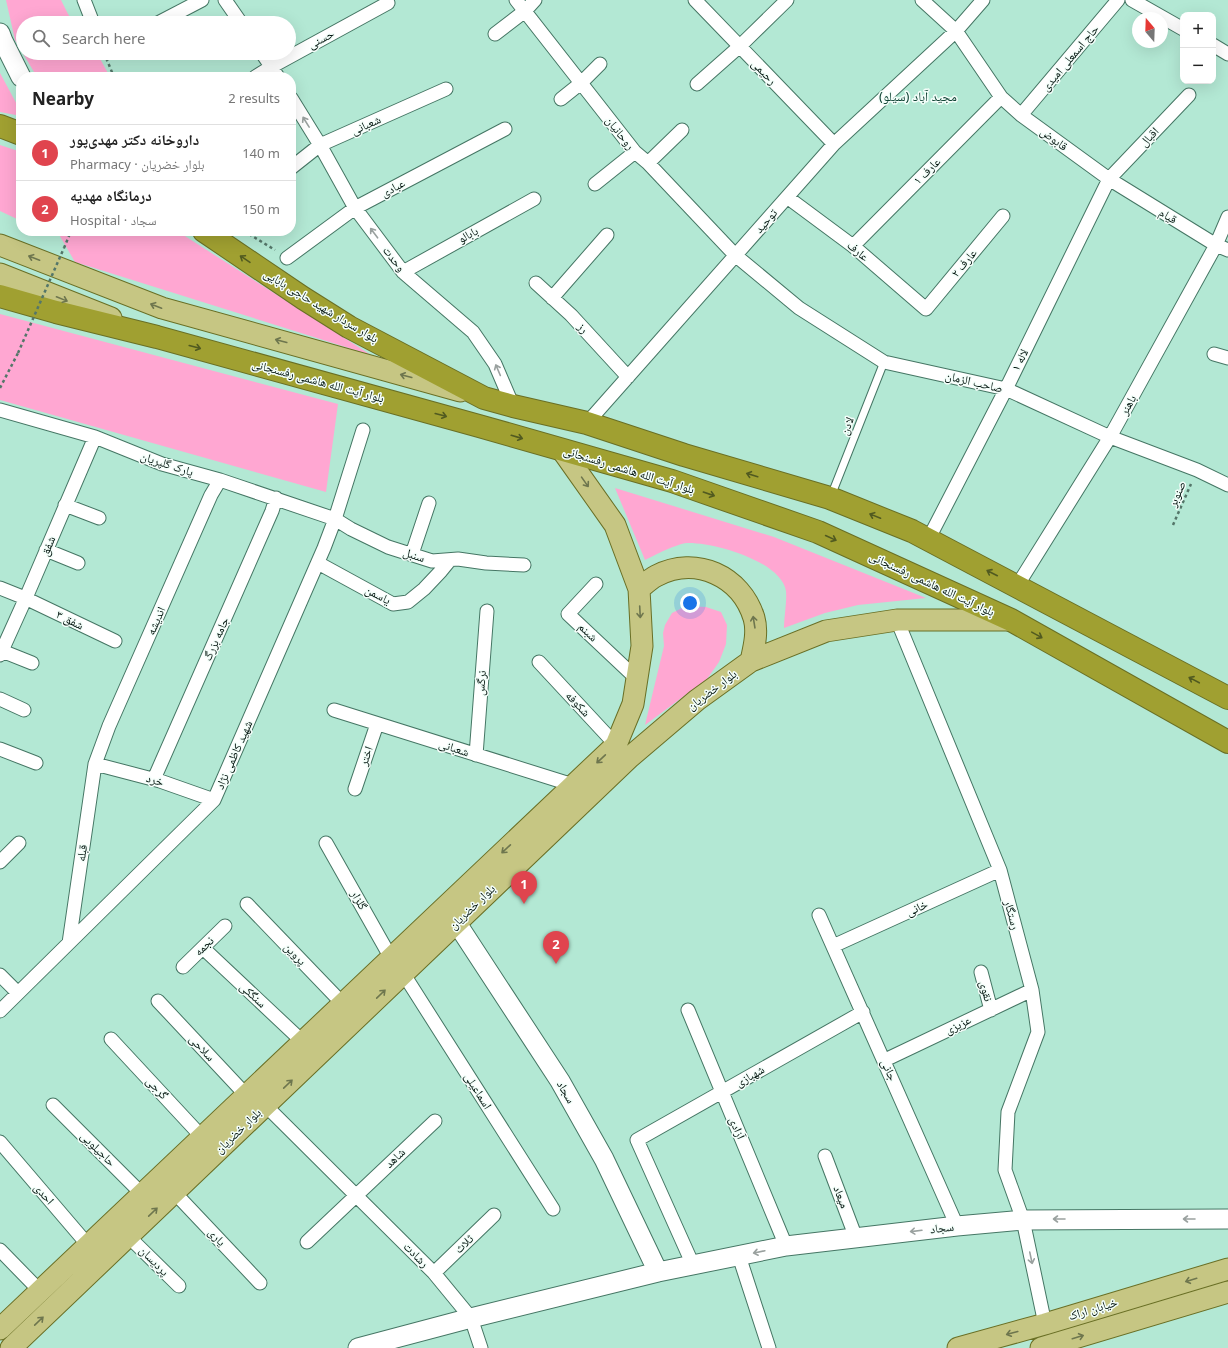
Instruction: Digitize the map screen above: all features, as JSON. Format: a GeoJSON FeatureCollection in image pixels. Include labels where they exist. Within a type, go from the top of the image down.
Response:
{"type":"FeatureCollection","features":[{"type":"Feature","properties":{"kind":"highway"},"geometry":{"type":"LineString","coordinates":[[0,126],[16,132]]}},
{"type":"Feature","properties":{"kind":"highway","name":"بلوار سردار شهید حاجی بابایی"},"geometry":{"type":"LineString","coordinates":[[211,236],[349,327],[484,398]]}},
{"type":"Feature","properties":{"kind":"highway"},"geometry":{"type":"LineString","coordinates":[[0,296],[56,312],[157,337]]}},
{"type":"Feature","properties":{"kind":"highway","name":"بلوار آیت الله هاشمی رفسنجانی"},"geometry":{"type":"LineString","coordinates":[[157,337],[672,481],[818,532],[1010,620],[1228,742]]}},
{"type":"Feature","properties":{"kind":"highway"},"geometry":{"type":"LineString","coordinates":[[484,398],[512,406],[587,422],[684,455],[830,498],[912,531],[1228,698]]}},
{"type":"Feature","properties":{"kind":"main road"},"geometry":{"type":"LineString","coordinates":[[0,245],[162,308],[484,398]]}},
{"type":"Feature","properties":{"kind":"main road","name":"بلوار آیت الله هاشمی رفسنجانی"},"geometry":{"type":"LineString","coordinates":[[0,274],[157,337]]}},
{"type":"Feature","properties":{"kind":"main road","name":"بلوار خضریان"},"geometry":{"type":"LineString","coordinates":[[10,1348],[265,1105],[397,965],[573,785],[616,745],[633,704],[642,646],[639,589],[615,525],[562,450]]}},
{"type":"Feature","properties":{"kind":"main road"},"geometry":{"type":"LineString","coordinates":[[639,589],[655,576],[675,568],[696,568],[716,573],[734,584],[747,600],[754,620],[756,640],[751,661]]}},
{"type":"Feature","properties":{"kind":"main road","name":"بلوار خضریان"},"geometry":{"type":"LineString","coordinates":[[0,1329],[343,1004],[456,922],[630,757],[698,700],[751,661],[826,631],[897,620],[1010,620]]}},
{"type":"Feature","properties":{"kind":"main road","name":"خیابان اراک"},"geometry":{"type":"LineString","coordinates":[[958,1348],[1045,1324],[1228,1269]]}},
{"type":"Feature","properties":{"kind":"main road","name":"خیابان اراک"},"geometry":{"type":"LineString","coordinates":[[1041,1348],[1228,1292]]}},
{"type":"Feature","properties":{"kind":"street"},"geometry":{"type":"LineString","coordinates":[[84,0],[90,16]]}},
{"type":"Feature","properties":{"kind":"street"},"geometry":{"type":"LineString","coordinates":[[171,16],[202,0]]}},
{"type":"Feature","properties":{"kind":"street"},"geometry":{"type":"LineString","coordinates":[[225,0],[236,16]]}},
{"type":"Feature","properties":{"kind":"street","name":"روحانیان"},"geometry":{"type":"LineString","coordinates":[[516,0],[634,152],[648,163],[735,256]]}},
{"type":"Feature","properties":{"kind":"street"},"geometry":{"type":"LineString","coordinates":[[495,34],[525,11],[535,0]]}},
{"type":"Feature","properties":{"kind":"street","name":"رحیمی"},"geometry":{"type":"LineString","coordinates":[[695,0],[834,144]]}},
{"type":"Feature","properties":{"kind":"street"},"geometry":{"type":"LineString","coordinates":[[697,84],[740,46],[787,0]]}},
{"type":"Feature","properties":{"kind":"street"},"geometry":{"type":"LineString","coordinates":[[922,0],[956,31],[1001,97]]}},
{"type":"Feature","properties":{"kind":"street","name":"توحید"},"geometry":{"type":"LineString","coordinates":[[587,422],[834,144],[956,31],[984,0]]}},
{"type":"Feature","properties":{"kind":"street","name":"حاج اسمعلی امیدی"},"geometry":{"type":"LineString","coordinates":[[1021,115],[1118,0]]}},
{"type":"Feature","properties":{"kind":"street"},"geometry":{"type":"LineString","coordinates":[[1132,0],[1180,27]]}},
{"type":"Feature","properties":{"kind":"street","name":"حسنی"},"geometry":{"type":"LineString","coordinates":[[296,59],[388,3]]}},
{"type":"Feature","properties":{"kind":"street"},"geometry":{"type":"LineString","coordinates":[[0,33],[18,72]]}},
{"type":"Feature","properties":{"kind":"street"},"geometry":{"type":"LineString","coordinates":[[1216,46],[1227,51]]}},
{"type":"Feature","properties":{"kind":"street"},"geometry":{"type":"LineString","coordinates":[[266,60],[274,72]]}},
{"type":"Feature","properties":{"kind":"street","name":"حسنی"},"geometry":{"type":"LineString","coordinates":[[274,72],[294,60]]}},
{"type":"Feature","properties":{"kind":"street"},"geometry":{"type":"LineString","coordinates":[[560,99],[581,83],[600,64]]}},
{"type":"Feature","properties":{"kind":"street","name":"شعبانی"},"geometry":{"type":"LineString","coordinates":[[296,164],[320,145],[446,89]]}},
{"type":"Feature","properties":{"kind":"street","name":"اقبال"},"geometry":{"type":"LineString","coordinates":[[1109,179],[1189,95]]}},
{"type":"Feature","properties":{"kind":"street","name":"قابوض"},"geometry":{"type":"LineString","coordinates":[[1001,97],[1021,115],[1109,179]]}},
{"type":"Feature","properties":{"kind":"street","name":"عارف ۱"},"geometry":{"type":"LineString","coordinates":[[853,246],[1001,97]]}},
{"type":"Feature","properties":{"kind":"street","name":"وحدت"},"geometry":{"type":"LineString","coordinates":[[296,106],[356,208],[403,272],[473,332],[496,364],[512,406]]}},
{"type":"Feature","properties":{"kind":"street","name":"عبادی"},"geometry":{"type":"LineString","coordinates":[[287,258],[356,208],[505,129]]}},
{"type":"Feature","properties":{"kind":"street"},"geometry":{"type":"LineString","coordinates":[[648,163],[682,130]]}},
{"type":"Feature","properties":{"kind":"street"},"geometry":{"type":"LineString","coordinates":[[595,184],[634,152]]}},
{"type":"Feature","properties":{"kind":"street","name":"قیام"},"geometry":{"type":"LineString","coordinates":[[1109,179],[1216,245],[1228,250]]}},
{"type":"Feature","properties":{"kind":"street","name":"لاله ۱"},"geometry":{"type":"LineString","coordinates":[[928,540],[1006,389],[1109,179]]}},
{"type":"Feature","properties":{"kind":"street","name":"عارف"},"geometry":{"type":"LineString","coordinates":[[787,197],[853,246],[926,309]]}},
{"type":"Feature","properties":{"kind":"street","name":"بابالو"},"geometry":{"type":"LineString","coordinates":[[403,272],[534,199]]}},
{"type":"Feature","properties":{"kind":"street","name":"عارف ۲"},"geometry":{"type":"LineString","coordinates":[[926,309],[1003,216]]}},
{"type":"Feature","properties":{"kind":"street","name":"باهنر"},"geometry":{"type":"LineString","coordinates":[[1017,586],[1110,437],[1216,245],[1228,217]]}},
{"type":"Feature","properties":{"kind":"street"},"geometry":{"type":"LineString","coordinates":[[552,298],[607,235]]}},
{"type":"Feature","properties":{"kind":"street","name":"صاحب الزمان"},"geometry":{"type":"LineString","coordinates":[[735,256],[799,308],[884,362],[1006,389],[1110,437],[1197,470],[1228,485]]}},
{"type":"Feature","properties":{"kind":"street","name":"رز"},"geometry":{"type":"LineString","coordinates":[[536,283],[571,315],[628,377]]}},
{"type":"Feature","properties":{"kind":"street"},"geometry":{"type":"LineString","coordinates":[[1214,354],[1228,358]]}},
{"type":"Feature","properties":{"kind":"street","name":"پارک گلپریان"},"geometry":{"type":"LineString","coordinates":[[0,410],[95,437],[162,464],[220,480],[335,519]]}},
{"type":"Feature","properties":{"kind":"street","name":"شهید کاظمی نژاد"},"geometry":{"type":"LineString","coordinates":[[0,1011],[214,800],[318,562],[335,519],[363,430]]}},
{"type":"Feature","properties":{"kind":"street","name":"شفق"},"geometry":{"type":"LineString","coordinates":[[1,653],[95,437]]}},
{"type":"Feature","properties":{"kind":"street","name":"اندیشه"},"geometry":{"type":"LineString","coordinates":[[95,764],[109,726],[211,495],[220,480]]}},
{"type":"Feature","properties":{"kind":"street","name":"جامه بزرگ"},"geometry":{"type":"LineString","coordinates":[[154,779],[272,511],[276,498]]}},
{"type":"Feature","properties":{"kind":"street"},"geometry":{"type":"LineString","coordinates":[[412,554],[428,503]]}},
{"type":"Feature","properties":{"kind":"street"},"geometry":{"type":"LineString","coordinates":[[65,505],[99,518]]}},
{"type":"Feature","properties":{"kind":"street","name":"سنبل"},"geometry":{"type":"LineString","coordinates":[[335,519],[351,529],[388,546],[432,561],[450,560],[524,565]]}},
{"type":"Feature","properties":{"kind":"street"},"geometry":{"type":"LineString","coordinates":[[46,550],[78,563]]}},
{"type":"Feature","properties":{"kind":"street","name":"یاسمن"},"geometry":{"type":"LineString","coordinates":[[318,562],[393,604],[408,602],[424,589],[450,560]]}},
{"type":"Feature","properties":{"kind":"street","name":"شبنم"},"geometry":{"type":"LineString","coordinates":[[596,584],[568,614],[637,679]]}},
{"type":"Feature","properties":{"kind":"street","name":"شفق ۳"},"geometry":{"type":"LineString","coordinates":[[0,588],[25,598],[115,641]]}},
{"type":"Feature","properties":{"kind":"street","name":"نرگس"},"geometry":{"type":"LineString","coordinates":[[476,755],[487,611]]}},
{"type":"Feature","properties":{"kind":"street","name":"رستگار"},"geometry":{"type":"LineString","coordinates":[[897,620],[1000,870],[1032,990],[1038,1032],[1008,1112],[1005,1170],[1023,1220],[1045,1324]]}},
{"type":"Feature","properties":{"kind":"street"},"geometry":{"type":"LineString","coordinates":[[1,653],[32,663]]}},
{"type":"Feature","properties":{"kind":"street","name":"شکوفه"},"geometry":{"type":"LineString","coordinates":[[539,662],[616,745]]}},
{"type":"Feature","properties":{"kind":"street"},"geometry":{"type":"LineString","coordinates":[[0,699],[24,710]]}},
{"type":"Feature","properties":{"kind":"street","name":"شعبانی"},"geometry":{"type":"LineString","coordinates":[[334,710],[573,785]]}},
{"type":"Feature","properties":{"kind":"street","name":"اختر"},"geometry":{"type":"LineString","coordinates":[[355,789],[377,724]]}},
{"type":"Feature","properties":{"kind":"street"},"geometry":{"type":"LineString","coordinates":[[0,749],[36,763]]}},
{"type":"Feature","properties":{"kind":"street","name":"خرد"},"geometry":{"type":"LineString","coordinates":[[95,764],[154,779],[214,800]]}},
{"type":"Feature","properties":{"kind":"street","name":"قبله"},"geometry":{"type":"LineString","coordinates":[[69,943],[95,764]]}},
{"type":"Feature","properties":{"kind":"street"},"geometry":{"type":"LineString","coordinates":[[0,862],[19,843]]}},
{"type":"Feature","properties":{"kind":"street","name":"گلزار"},"geometry":{"type":"LineString","coordinates":[[326,843],[397,965]]}},
{"type":"Feature","properties":{"kind":"street","name":"خانی"},"geometry":{"type":"LineString","coordinates":[[833,946],[1000,870]]}},
{"type":"Feature","properties":{"kind":"street","name":"پروین"},"geometry":{"type":"LineString","coordinates":[[247,904],[343,1004]]}},
{"type":"Feature","properties":{"kind":"street","name":"جانی"},"geometry":{"type":"LineString","coordinates":[[819,915],[958,1226]]}},
{"type":"Feature","properties":{"kind":"street","name":"سجاد"},"geometry":{"type":"LineString","coordinates":[[456,922],[560,1081],[604,1159],[658,1272]]}},
{"type":"Feature","properties":{"kind":"street","name":"نجمه"},"geometry":{"type":"LineString","coordinates":[[183,967],[226,926]]}},
{"type":"Feature","properties":{"kind":"street","name":"سنگکی"},"geometry":{"type":"LineString","coordinates":[[203,948],[302,1042]]}},
{"type":"Feature","properties":{"kind":"street","name":"اسماعیلی"},"geometry":{"type":"LineString","coordinates":[[397,965],[553,1209]]}},
{"type":"Feature","properties":{"kind":"street","name":"نقوی"},"geometry":{"type":"LineString","coordinates":[[981,972],[991,1010]]}},
{"type":"Feature","properties":{"kind":"street"},"geometry":{"type":"LineString","coordinates":[[0,975],[18,993]]}},
{"type":"Feature","properties":{"kind":"street","name":"عزیزی"},"geometry":{"type":"LineString","coordinates":[[885,1060],[1032,990]]}},
{"type":"Feature","properties":{"kind":"street","name":"سلاحی"},"geometry":{"type":"LineString","coordinates":[[158,1001],[246,1095]]}},
{"type":"Feature","properties":{"kind":"street","name":"آزادی"},"geometry":{"type":"LineString","coordinates":[[688,1010],[786,1246]]}},
{"type":"Feature","properties":{"kind":"street","name":"شهبازی"},"geometry":{"type":"LineString","coordinates":[[693,1265],[637,1140],[863,1012]]}},
{"type":"Feature","properties":{"kind":"street","name":"گرجی"},"geometry":{"type":"LineString","coordinates":[[112,1039],[202,1137]]}},
{"type":"Feature","properties":{"kind":"street","name":"حاجیلویی"},"geometry":{"type":"LineString","coordinates":[[53,1105],[142,1194]]}},
{"type":"Feature","properties":{"kind":"street","name":"رشادت"},"geometry":{"type":"LineString","coordinates":[[265,1105],[434,1273],[471,1318]]}},
{"type":"Feature","properties":{"kind":"street","name":"شاهد"},"geometry":{"type":"LineString","coordinates":[[356,1196],[435,1121]]}},
{"type":"Feature","properties":{"kind":"street","name":"احدی"},"geometry":{"type":"LineString","coordinates":[[0,1142],[88,1245]]}},
{"type":"Feature","properties":{"kind":"street","name":"میعاد"},"geometry":{"type":"LineString","coordinates":[[825,1156],[856,1238]]}},
{"type":"Feature","properties":{"kind":"street","name":"یاری"},"geometry":{"type":"LineString","coordinates":[[174,1192],[260,1283]]}},
{"type":"Feature","properties":{"kind":"street"},"geometry":{"type":"LineString","coordinates":[[307,1242],[356,1196]]}},
{"type":"Feature","properties":{"kind":"street","name":"ثلاث"},"geometry":{"type":"LineString","coordinates":[[434,1273],[494,1215]]}},
{"type":"Feature","properties":{"kind":"street","name":"سجاد"},"geometry":{"type":"LineString","coordinates":[[358,1348],[471,1318],[658,1272],[786,1246],[1023,1220],[1228,1219]]}},
{"type":"Feature","properties":{"kind":"street","name":"پردیسان"},"geometry":{"type":"LineString","coordinates":[[128,1236],[179,1286]]}},
{"type":"Feature","properties":{"kind":"street"},"geometry":{"type":"LineString","coordinates":[[0,1250],[40,1291]]}},
{"type":"Feature","properties":{"kind":"street"},"geometry":{"type":"LineString","coordinates":[[739,1256],[769,1348]]}},
{"type":"Feature","properties":{"kind":"street"},"geometry":{"type":"LineString","coordinates":[[471,1318],[481,1348]]}},
{"type":"Feature","properties":{"kind":"lane","name":"لادن"},"geometry":{"type":"LineString","coordinates":[[830,498],[884,362]]}},
{"type":"Feature","properties":{"kind":"path"},"geometry":{"type":"LineString","coordinates":[[107,60],[112,72]]}},
{"type":"Feature","properties":{"kind":"path"},"geometry":{"type":"LineString","coordinates":[[0,388],[18,353],[69,236]]}},
{"type":"Feature","properties":{"kind":"path"},"geometry":{"type":"LineString","coordinates":[[252,236],[287,258]]}},
{"type":"Feature","properties":{"kind":"path","name":"صنوبر"},"geometry":{"type":"LineString","coordinates":[[1173,525],[1197,470]]}},
{"type":"Feature","properties":{"kind":"shaded area"},"geometry":{"type":"Polygon","coordinates":[[[6,0],[61,0],[69,16],[16,16],[16,42],[6,0]]]}},
{"type":"Feature","properties":{"kind":"shaded area"},"geometry":{"type":"Polygon","coordinates":[[[27,60],[101,60],[107,72],[34,72],[27,60]]]}},
{"type":"Feature","properties":{"kind":"shaded area"},"geometry":{"type":"Polygon","coordinates":[[[0,73],[16,103],[16,115],[0,112],[0,73]]]}},
{"type":"Feature","properties":{"kind":"shaded area"},"geometry":{"type":"Polygon","coordinates":[[[0,145],[16,150],[16,219],[0,211],[0,145]]]}},
{"type":"Feature","properties":{"kind":"shaded area"},"geometry":{"type":"Polygon","coordinates":[[[60,236],[185,236],[371,355],[75,262],[60,236]]]}},
{"type":"Feature","properties":{"kind":"shaded area"},"geometry":{"type":"Polygon","coordinates":[[[0,314],[338,404],[326,492],[0,400],[0,314]]]}},
{"type":"Feature","properties":{"kind":"shaded area"},"geometry":{"type":"Polygon","coordinates":[[[615,488],[774,537],[926,598],[858,605],[825,613],[784,628],[786,591],[781,580],[772,571],[759,562],[744,555],[713,546],[687,543],[677,545],[645,560],[615,488]]]}},
{"type":"Feature","properties":{"kind":"shaded area"},"geometry":{"type":"Polygon","coordinates":[[[686,606],[706,607],[721,612],[727,625],[726,644],[719,662],[707,679],[645,725],[664,646],[663,633],[665,625],[672,613],[686,606]]]}},
{"type":"Feature","properties":{"kind":"place","name":"داروخانه دکتر مهدی‌پور"},"geometry":{"type":"Point","coordinates":[524,904]}},
{"type":"Feature","properties":{"kind":"place","name":"درمانگاه مهدیه"},"geometry":{"type":"Point","coordinates":[556,964]}},
{"type":"Feature","properties":{"kind":"district","name":"(مجید آباد (سیلو"},"geometry":{"type":"Point","coordinates":[918,96]}}]}
